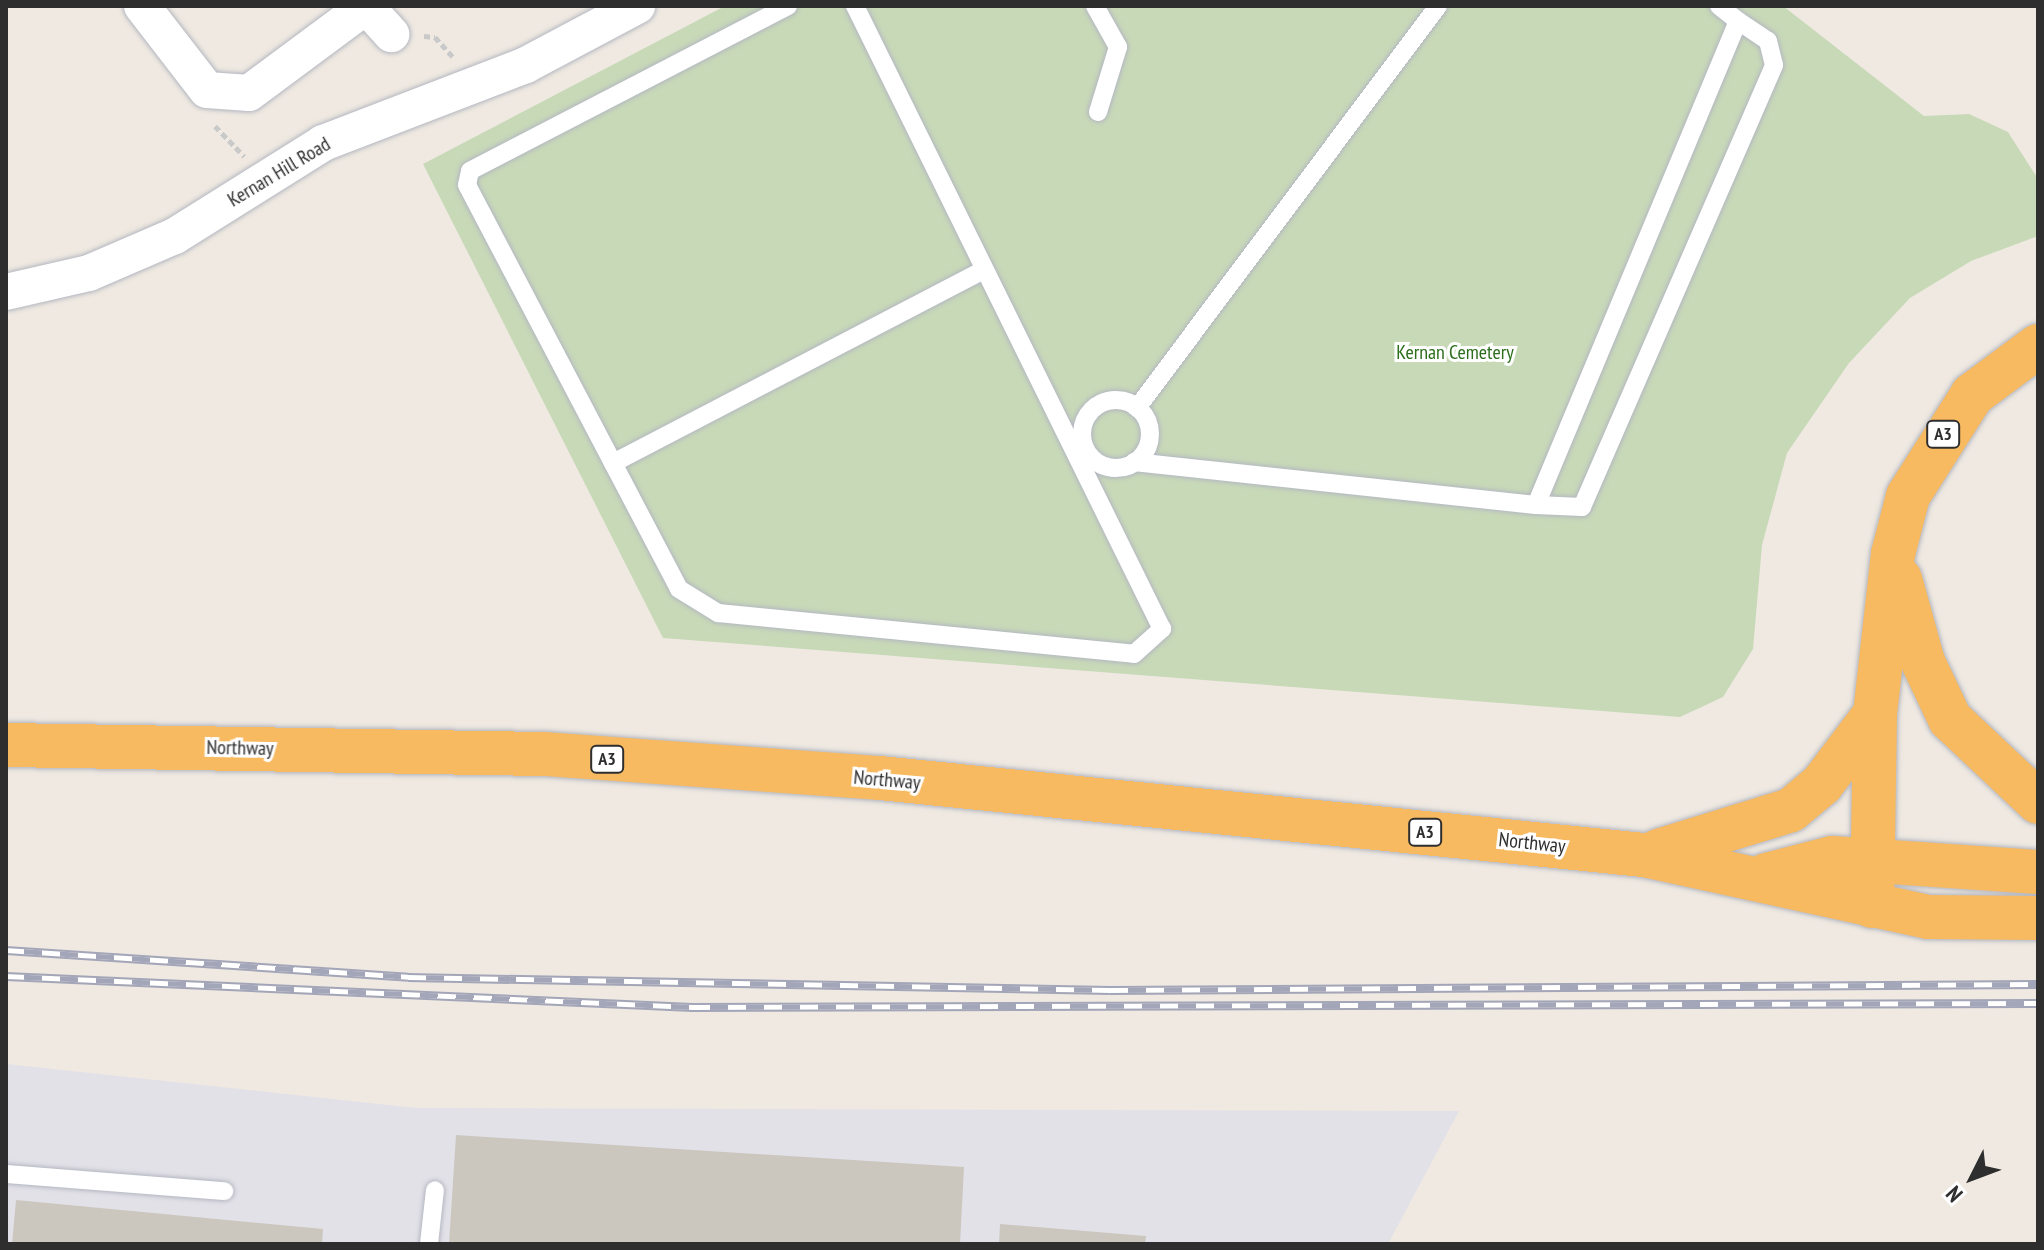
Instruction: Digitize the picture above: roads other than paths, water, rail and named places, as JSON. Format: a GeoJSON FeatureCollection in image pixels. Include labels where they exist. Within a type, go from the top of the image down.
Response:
{"type":"FeatureCollection","features":[{"type":"Feature","properties":{"kind":"highway","name":"A3"},"geometry":{"type":"LineString","coordinates":[[1872,906],[1875,714],[1893,554],[1908,496],[1931,449],[1972,395],[2038,346]]}},
{"type":"Feature","properties":{"kind":"highway"},"geometry":{"type":"LineString","coordinates":[[1893,554],[1923,662],[1950,719],[2038,802]]}},
{"type":"Feature","properties":{"kind":"highway"},"geometry":{"type":"LineString","coordinates":[[1644,855],[1791,810],[1822,784],[1875,714]]}},
{"type":"Feature","properties":{"kind":"highway","name":"Northway"},"geometry":{"type":"LineString","coordinates":[[6,745],[559,755],[880,778],[1644,855],[1763,875],[1872,906],[1928,917],[2038,918]]}},
{"type":"Feature","properties":{"kind":"highway","name":"Northway"},"geometry":{"type":"LineString","coordinates":[[1763,875],[1832,858],[2038,872]]}},
{"type":"Feature","properties":{"kind":"highway"},"geometry":{"type":"LineString","coordinates":[[1871,863],[1899,886],[2038,888]]}},
{"type":"Feature","properties":{"kind":"street"},"geometry":{"type":"LineString","coordinates":[[142,6],[207,90],[249,93],[366,6],[391,34]]}},
{"type":"Feature","properties":{"kind":"street","name":"Kernan Hill Road"},"geometry":{"type":"LineString","coordinates":[[6,292],[89,273],[175,236],[323,143],[476,85],[637,6]]}},
{"type":"Feature","properties":{"kind":"lane"},"geometry":{"type":"LineString","coordinates":[[788,6],[470,171],[467,185],[679,589],[700,606],[1134,654],[1162,629],[1082,456],[983,270],[855,6]]}},
{"type":"Feature","properties":{"kind":"lane"},"geometry":{"type":"LineString","coordinates":[[1095,6],[1118,47],[1098,112]]}},
{"type":"Feature","properties":{"kind":"lane"},"geometry":{"type":"LineString","coordinates":[[1137,408],[1438,6]]}},
{"type":"Feature","properties":{"kind":"lane"},"geometry":{"type":"LineString","coordinates":[[1082,456],[1107,467],[1134,462],[1536,505],[1582,507],[1774,65],[1768,41],[1719,6]]}},
{"type":"Feature","properties":{"kind":"lane"},"geometry":{"type":"LineString","coordinates":[[1536,505],[1738,21]]}},
{"type":"Feature","properties":{"kind":"lane"},"geometry":{"type":"LineString","coordinates":[[613,463],[983,270]]}},
{"type":"Feature","properties":{"kind":"lane"},"geometry":{"type":"LineString","coordinates":[[1082,456],[1082,433],[1089,413],[1108,401],[1137,408]]}},
{"type":"Feature","properties":{"kind":"lane"},"geometry":{"type":"LineString","coordinates":[[1134,462],[1149,440],[1137,408]]}},
{"type":"Feature","properties":{"kind":"lane"},"geometry":{"type":"LineString","coordinates":[[6,1174],[224,1191]]}},
{"type":"Feature","properties":{"kind":"lane"},"geometry":{"type":"LineString","coordinates":[[429,1244],[435,1190]]}},
{"type":"Feature","properties":{"kind":"railway"},"geometry":{"type":"LineString","coordinates":[[6,950],[408,977],[1110,990],[2038,984]]}},
{"type":"Feature","properties":{"kind":"railway"},"geometry":{"type":"LineString","coordinates":[[6,976],[692,1007],[2038,1003]]}},
{"type":"Feature","properties":{"kind":"park label","name":"Kernan Cemetery"},"geometry":{"type":"Point","coordinates":[1455,352]}}]}
